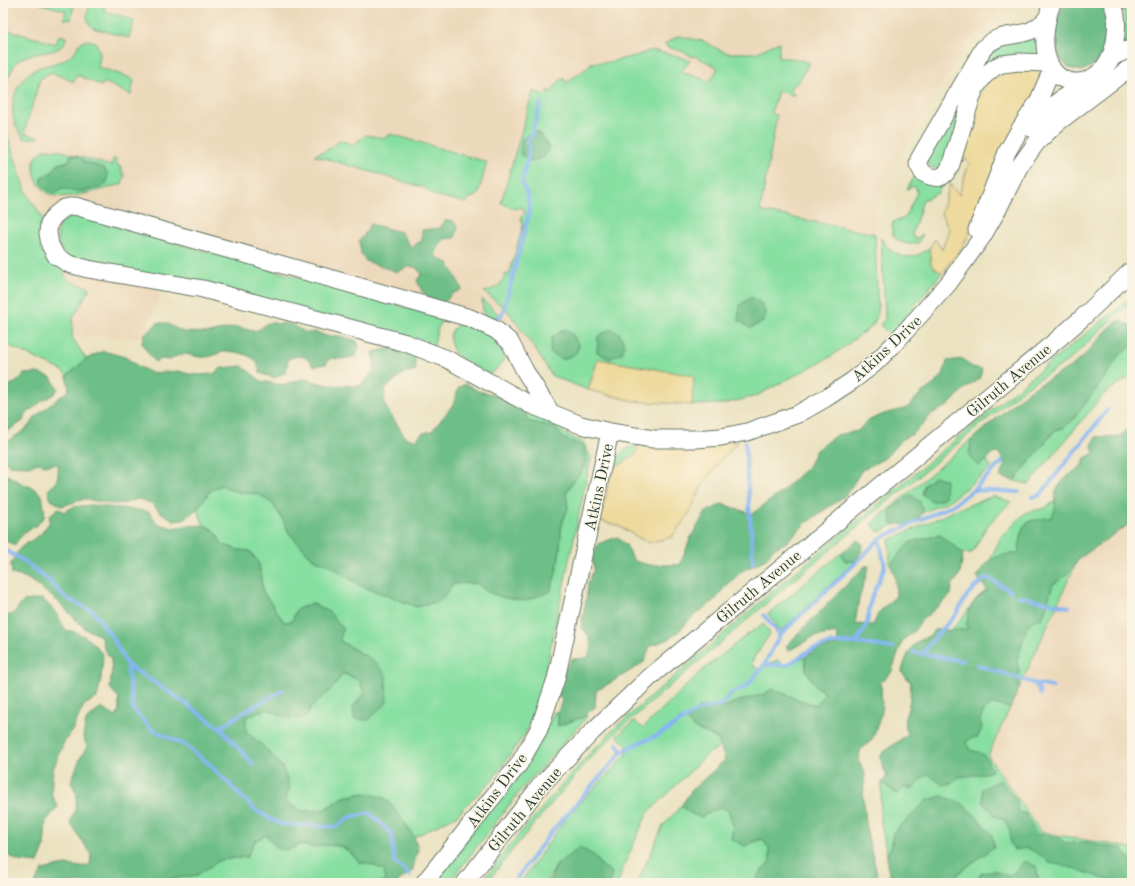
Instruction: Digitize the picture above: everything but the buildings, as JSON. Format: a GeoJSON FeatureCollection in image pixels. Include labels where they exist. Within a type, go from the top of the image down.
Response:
{"type":"FeatureCollection","features":[{"type":"Feature","properties":{"kind":"street"},"geometry":{"type":"LineString","coordinates":[[1106,65],[1112,51],[1116,32],[1116,13],[1112,3]]}},
{"type":"Feature","properties":{"kind":"street"},"geometry":{"type":"LineString","coordinates":[[1049,9],[1040,25],[1030,31],[998,38],[983,49],[919,159],[918,164],[923,173],[936,178],[947,172],[951,164],[976,87],[989,71],[1002,64],[1018,62],[1050,66]]}},
{"type":"Feature","properties":{"kind":"street"},"geometry":{"type":"LineString","coordinates":[[1049,9],[1045,42],[1050,66],[1062,79],[1068,81],[1080,82],[1091,79]]}},
{"type":"Feature","properties":{"kind":"street","name":"Atkins Drive"},"geometry":{"type":"LineString","coordinates":[[973,250],[987,222],[1016,151],[1025,135],[1043,114],[1091,79],[1114,56],[1132,48]]}},
{"type":"Feature","properties":{"kind":"street","name":"Atkins Drive"},"geometry":{"type":"LineString","coordinates":[[958,270],[969,249],[1008,152],[1020,129],[1040,98],[1050,66]]}},
{"type":"Feature","properties":{"kind":"street","name":"Atkins Drive"},"geometry":{"type":"LineString","coordinates":[[424,883],[519,764],[539,729],[556,679],[610,432],[653,439],[696,440],[747,432],[798,414],[852,381],[874,364],[931,304],[958,270],[988,227],[1019,167],[1037,142],[1052,127],[1075,109],[1127,70],[1132,68]]}},
{"type":"Feature","properties":{"kind":"street"},"geometry":{"type":"LineString","coordinates":[[551,413],[510,342],[496,330],[470,318],[75,206],[64,208],[55,215],[49,223],[48,233],[50,245],[56,256],[69,264],[88,269],[203,289],[406,343],[447,359],[529,404],[551,413],[581,425],[610,432]]}},
{"type":"Feature","properties":{"kind":"street","name":"Gilruth Avenue"},"geometry":{"type":"LineString","coordinates":[[464,883],[540,786],[593,731],[651,676],[1081,319],[1132,270]]}},
{"type":"Feature","properties":{"kind":"street","name":"Gilruth Avenue"},"geometry":{"type":"LineString","coordinates":[[1081,319],[1132,283]]}},
{"type":"Feature","properties":{"kind":"shaded area"},"geometry":{"type":"Polygon","coordinates":[[[3,3],[999,3],[995,18],[969,39],[874,199],[878,312],[872,326],[832,356],[756,396],[724,404],[692,405],[634,401],[588,390],[482,331],[439,319],[162,290],[143,337],[3,338],[3,3]]]}},
{"type":"Feature","properties":{"kind":"shaded area"},"geometry":{"type":"Polygon","coordinates":[[[1132,522],[1132,848],[1041,832],[988,756],[1078,559],[1132,522]]]}},
{"type":"Feature","properties":{"kind":"green space"},"geometry":{"type":"Polygon","coordinates":[[[38,3],[74,3],[71,20],[64,19],[66,11],[38,3]]]}},
{"type":"Feature","properties":{"kind":"green space"},"geometry":{"type":"Polygon","coordinates":[[[91,3],[106,3],[104,11],[134,20],[129,38],[93,28],[90,25],[87,16],[91,3]]]}},
{"type":"Feature","properties":{"kind":"green space"},"geometry":{"type":"Polygon","coordinates":[[[1064,3],[1105,3],[1110,28],[1103,55],[1095,64],[1082,71],[1072,69],[1063,63],[1056,48],[1057,20],[1064,3]]]}},
{"type":"Feature","properties":{"kind":"green space"},"geometry":{"type":"Polygon","coordinates":[[[1123,3],[1132,3],[1132,40],[1124,43],[1125,29],[1123,3]]]}},
{"type":"Feature","properties":{"kind":"green space"},"geometry":{"type":"Polygon","coordinates":[[[3,29],[56,44],[59,35],[66,37],[61,47],[56,50],[29,55],[20,59],[11,72],[3,91],[3,29]]]}},
{"type":"Feature","properties":{"kind":"green space"},"geometry":{"type":"Polygon","coordinates":[[[1038,34],[1039,59],[946,164],[939,170],[930,166],[925,158],[990,47],[1038,34]]]}},
{"type":"Feature","properties":{"kind":"green space"},"geometry":{"type":"Polygon","coordinates":[[[678,36],[703,41],[726,53],[755,53],[779,42],[779,58],[791,58],[810,63],[798,82],[790,88],[795,96],[778,91],[771,113],[777,115],[760,211],[875,234],[878,312],[872,326],[832,356],[756,396],[724,404],[692,405],[693,376],[598,359],[588,390],[552,376],[507,310],[484,292],[498,286],[502,282],[505,274],[509,275],[523,225],[521,217],[525,213],[522,207],[515,209],[501,203],[533,91],[546,95],[548,90],[550,93],[563,77],[566,83],[591,65],[590,63],[608,62],[636,56],[651,50],[681,57],[690,61],[681,72],[710,81],[718,68],[695,56],[693,57],[684,52],[667,47],[665,44],[678,36]]]}},
{"type":"Feature","properties":{"kind":"green space"},"geometry":{"type":"Polygon","coordinates":[[[87,40],[95,42],[99,48],[100,57],[98,67],[134,79],[131,95],[104,82],[102,86],[77,75],[74,82],[51,72],[40,79],[24,133],[40,138],[27,139],[23,137],[16,126],[13,111],[17,88],[32,71],[67,58],[75,51],[79,44],[87,40]]]}},
{"type":"Feature","properties":{"kind":"green space"},"geometry":{"type":"Polygon","coordinates":[[[3,123],[26,192],[42,217],[66,267],[64,275],[71,282],[89,287],[89,290],[73,318],[72,337],[86,359],[67,376],[61,370],[3,343],[3,123]]]}},
{"type":"Feature","properties":{"kind":"green space"},"geometry":{"type":"Polygon","coordinates":[[[535,131],[543,137],[549,148],[545,156],[532,162],[520,154],[522,139],[535,131]]]}},
{"type":"Feature","properties":{"kind":"green space"},"geometry":{"type":"Polygon","coordinates":[[[391,134],[487,162],[478,195],[468,199],[467,203],[434,195],[425,188],[314,155],[331,148],[340,140],[353,145],[366,135],[385,138],[391,134]]]}},
{"type":"Feature","properties":{"kind":"green space"},"geometry":{"type":"Polygon","coordinates":[[[45,149],[58,150],[111,166],[113,159],[117,160],[116,163],[121,167],[120,170],[123,171],[122,174],[125,175],[122,184],[71,196],[62,197],[48,194],[42,188],[35,175],[34,163],[36,157],[45,149]],[[80,157],[59,164],[53,172],[47,174],[61,186],[72,191],[77,192],[102,187],[104,168],[85,162],[80,157]]]}},
{"type":"Feature","properties":{"kind":"green space"},"geometry":{"type":"Polygon","coordinates":[[[71,155],[80,157],[85,162],[104,168],[108,175],[106,184],[102,187],[82,191],[71,191],[63,188],[54,193],[46,189],[42,183],[41,177],[53,172],[55,167],[58,165],[68,162],[71,155]]]}},
{"type":"Feature","properties":{"kind":"green space"},"geometry":{"type":"Polygon","coordinates":[[[917,172],[942,182],[938,193],[923,200],[912,235],[915,239],[923,234],[918,243],[907,244],[902,243],[895,237],[892,228],[893,222],[905,218],[917,192],[915,186],[907,189],[917,172]]]}},
{"type":"Feature","properties":{"kind":"green space"},"geometry":{"type":"Polygon","coordinates":[[[76,215],[443,318],[439,326],[434,348],[91,265],[63,255],[57,236],[59,226],[68,218],[76,215]]]}},
{"type":"Feature","properties":{"kind":"green space"},"geometry":{"type":"Polygon","coordinates":[[[452,220],[458,227],[455,238],[444,239],[435,256],[449,264],[462,289],[452,294],[444,303],[431,302],[422,291],[417,280],[422,274],[415,267],[408,267],[397,272],[366,261],[361,253],[359,241],[367,231],[370,224],[401,232],[413,248],[416,244],[422,241],[422,230],[440,228],[445,221],[452,220]]]}},
{"type":"Feature","properties":{"kind":"green space"},"geometry":{"type":"Polygon","coordinates":[[[881,238],[892,251],[904,256],[910,257],[917,255],[930,247],[931,265],[942,273],[890,335],[880,325],[885,319],[881,238]]]}},
{"type":"Feature","properties":{"kind":"green space"},"geometry":{"type":"Polygon","coordinates":[[[752,297],[761,303],[766,314],[763,322],[750,328],[738,320],[740,305],[752,297]]]}},
{"type":"Feature","properties":{"kind":"green space"},"geometry":{"type":"Polygon","coordinates":[[[1132,297],[1132,303],[1110,320],[1071,358],[1026,387],[790,583],[621,728],[592,756],[513,849],[487,883],[481,883],[509,846],[590,753],[618,725],[787,579],[1023,384],[1132,297]]]}},
{"type":"Feature","properties":{"kind":"green space"},"geometry":{"type":"Polygon","coordinates":[[[482,299],[500,316],[488,319],[483,311],[482,299]]]}},
{"type":"Feature","properties":{"kind":"green space"},"geometry":{"type":"Polygon","coordinates":[[[1119,320],[1132,326],[1132,346],[1118,356],[1110,370],[1073,420],[1063,428],[1055,430],[1014,481],[1000,477],[1005,463],[999,453],[992,454],[987,460],[978,466],[969,457],[971,440],[1028,391],[1072,366],[1084,356],[1108,329],[1119,320]]]}},
{"type":"Feature","properties":{"kind":"green space"},"geometry":{"type":"Polygon","coordinates":[[[272,322],[292,325],[307,333],[315,332],[325,336],[340,336],[357,341],[359,348],[356,356],[342,359],[330,358],[326,364],[314,366],[302,356],[292,357],[288,359],[286,372],[274,378],[260,373],[256,361],[250,356],[241,353],[227,352],[205,357],[185,354],[176,356],[170,360],[161,359],[155,362],[142,344],[144,334],[151,330],[157,323],[166,323],[183,332],[209,333],[236,327],[254,331],[272,322]]]}},
{"type":"Feature","properties":{"kind":"green space"},"geometry":{"type":"Polygon","coordinates":[[[460,323],[484,330],[507,350],[501,364],[489,374],[461,359],[453,350],[450,335],[455,327],[460,323]]]}},
{"type":"Feature","properties":{"kind":"green space"},"geometry":{"type":"Polygon","coordinates":[[[565,329],[573,335],[579,346],[576,353],[563,360],[550,352],[552,337],[565,329]]]}},
{"type":"Feature","properties":{"kind":"green space"},"geometry":{"type":"Polygon","coordinates":[[[611,329],[620,334],[625,345],[622,353],[609,359],[597,352],[598,336],[611,329]]]}},
{"type":"Feature","properties":{"kind":"green space"},"geometry":{"type":"Polygon","coordinates":[[[1132,346],[1132,375],[1104,394],[1029,484],[1014,481],[1055,430],[1063,428],[1073,420],[1110,370],[1118,356],[1132,346]]]}},
{"type":"Feature","properties":{"kind":"green space"},"geometry":{"type":"Polygon","coordinates":[[[390,348],[414,352],[416,370],[404,373],[386,388],[384,397],[385,406],[406,438],[415,440],[423,433],[432,431],[453,405],[459,387],[466,384],[478,391],[500,396],[525,410],[527,421],[555,427],[563,438],[584,446],[586,462],[580,474],[566,493],[568,508],[561,530],[560,549],[556,573],[550,592],[524,601],[505,598],[490,593],[476,583],[453,584],[441,600],[417,607],[359,585],[330,565],[313,559],[289,533],[282,518],[272,503],[258,494],[238,492],[221,485],[210,491],[197,509],[185,518],[175,521],[160,512],[151,503],[138,499],[126,503],[112,504],[85,499],[62,506],[51,500],[48,490],[57,478],[58,464],[46,465],[39,463],[28,466],[9,465],[3,461],[3,445],[23,431],[32,423],[36,416],[69,390],[67,376],[86,359],[103,351],[125,357],[139,367],[152,373],[179,371],[188,374],[201,375],[213,374],[222,368],[242,366],[261,381],[281,385],[304,379],[327,385],[361,386],[372,373],[375,365],[373,357],[374,352],[390,348]]]}},
{"type":"Feature","properties":{"kind":"green space"},"geometry":{"type":"Polygon","coordinates":[[[963,359],[972,367],[982,369],[980,378],[963,390],[949,405],[933,413],[913,434],[902,439],[885,458],[862,470],[846,495],[806,523],[787,542],[773,549],[766,559],[742,571],[723,589],[716,599],[690,619],[679,631],[669,639],[650,646],[644,662],[596,691],[595,707],[583,717],[558,726],[558,712],[562,701],[557,692],[565,670],[572,659],[587,658],[592,648],[588,635],[581,626],[588,583],[594,569],[592,558],[598,544],[617,537],[626,545],[634,561],[649,565],[680,565],[691,537],[706,512],[722,504],[752,514],[780,493],[808,467],[816,450],[836,435],[858,431],[867,421],[884,414],[907,408],[920,394],[933,385],[943,375],[947,361],[963,359]]]}},
{"type":"Feature","properties":{"kind":"green space"},"geometry":{"type":"Polygon","coordinates":[[[37,373],[51,377],[58,389],[54,394],[42,401],[25,415],[23,421],[3,434],[3,387],[15,383],[24,374],[37,373]]]}},
{"type":"Feature","properties":{"kind":"green space"},"geometry":{"type":"Polygon","coordinates":[[[525,410],[565,426],[563,433],[584,443],[591,458],[541,692],[527,731],[493,779],[456,816],[414,837],[403,820],[385,798],[365,793],[344,797],[323,810],[302,811],[285,801],[282,766],[288,850],[299,845],[313,847],[322,845],[341,846],[351,853],[359,862],[384,870],[386,880],[381,883],[167,883],[171,879],[197,875],[220,860],[247,857],[255,841],[266,835],[119,711],[119,698],[110,688],[112,672],[111,658],[105,651],[101,636],[84,628],[58,601],[27,578],[12,574],[11,564],[318,664],[359,680],[365,693],[353,706],[368,720],[374,661],[340,641],[330,613],[312,603],[296,610],[292,621],[284,622],[263,592],[259,564],[250,551],[238,550],[222,544],[215,531],[204,525],[197,509],[210,491],[221,485],[238,492],[258,494],[272,503],[282,518],[289,533],[313,559],[330,565],[359,585],[417,607],[441,600],[453,584],[476,583],[490,593],[550,592],[556,573],[560,549],[561,530],[568,508],[566,493],[580,474],[586,462],[584,447],[563,438],[555,427],[527,421],[525,410]]]}},
{"type":"Feature","properties":{"kind":"green space"},"geometry":{"type":"Polygon","coordinates":[[[1132,426],[1132,522],[1078,559],[1074,566],[1060,580],[1053,584],[1043,618],[1034,620],[1027,627],[1017,661],[1019,671],[1019,688],[1010,708],[993,704],[985,709],[980,720],[982,727],[978,737],[970,739],[966,742],[970,750],[985,756],[992,771],[978,775],[959,777],[953,783],[943,785],[928,774],[921,779],[914,788],[904,788],[897,794],[882,783],[887,776],[880,757],[886,750],[901,740],[908,733],[904,722],[910,703],[911,683],[902,672],[909,652],[916,643],[933,633],[935,630],[950,631],[967,629],[968,616],[971,606],[987,590],[977,576],[994,558],[1018,553],[1023,527],[1030,521],[1052,517],[1055,509],[1055,493],[1064,479],[1083,465],[1085,458],[1094,453],[1092,446],[1096,437],[1120,436],[1132,426]]]}},
{"type":"Feature","properties":{"kind":"green space"},"geometry":{"type":"Polygon","coordinates":[[[971,440],[970,457],[978,466],[987,460],[991,467],[990,469],[949,501],[879,532],[871,524],[971,440]]]}},
{"type":"Feature","properties":{"kind":"green space"},"geometry":{"type":"Polygon","coordinates":[[[638,445],[636,454],[625,462],[612,468],[617,459],[625,450],[638,445]]]}},
{"type":"Feature","properties":{"kind":"green space"},"geometry":{"type":"Polygon","coordinates":[[[1085,458],[1132,522],[1078,559],[988,756],[1041,832],[1132,848],[1132,883],[1039,883],[1036,866],[1017,871],[1008,876],[980,874],[976,883],[952,883],[960,872],[994,846],[992,835],[893,833],[892,845],[887,855],[880,818],[882,783],[887,776],[880,757],[886,750],[901,740],[908,733],[904,722],[910,703],[911,683],[902,672],[904,665],[909,652],[916,643],[933,633],[935,630],[950,630],[958,623],[977,598],[987,590],[977,576],[990,560],[1001,537],[1025,513],[1045,508],[1055,501],[1056,492],[1059,486],[1078,469],[1085,458]]]}},
{"type":"Feature","properties":{"kind":"green space"},"geometry":{"type":"Polygon","coordinates":[[[3,473],[33,488],[42,495],[45,516],[36,526],[27,530],[15,545],[3,540],[3,473]]]}},
{"type":"Feature","properties":{"kind":"green space"},"geometry":{"type":"Polygon","coordinates":[[[935,476],[946,480],[945,498],[933,502],[922,494],[924,485],[935,476]]]}},
{"type":"Feature","properties":{"kind":"green space"},"geometry":{"type":"Polygon","coordinates":[[[912,495],[919,501],[923,511],[917,520],[914,523],[906,525],[891,523],[890,510],[904,499],[912,495]]]}},
{"type":"Feature","properties":{"kind":"green space"},"geometry":{"type":"Polygon","coordinates":[[[993,496],[1011,502],[987,526],[972,553],[963,553],[939,535],[898,556],[890,565],[889,540],[956,510],[993,496]]]}},
{"type":"Feature","properties":{"kind":"green space"},"geometry":{"type":"Polygon","coordinates":[[[91,505],[149,512],[158,524],[173,528],[204,525],[215,531],[222,544],[238,550],[250,551],[259,564],[263,592],[284,622],[292,621],[296,610],[312,603],[330,613],[343,628],[340,641],[374,661],[386,675],[387,703],[368,720],[354,719],[353,707],[365,693],[359,680],[343,673],[332,689],[311,707],[306,718],[287,718],[267,709],[246,717],[246,731],[282,766],[290,788],[285,801],[302,811],[323,810],[344,797],[365,793],[385,798],[403,820],[414,837],[418,849],[412,872],[398,881],[398,883],[381,883],[386,880],[384,870],[359,862],[351,853],[341,846],[322,845],[313,847],[299,845],[288,850],[278,849],[266,835],[255,841],[247,857],[220,860],[197,875],[171,879],[167,883],[35,883],[43,870],[65,865],[81,867],[90,865],[91,854],[70,823],[75,810],[77,794],[71,782],[79,761],[87,746],[83,737],[86,720],[101,708],[116,717],[119,711],[119,698],[110,688],[112,672],[111,658],[105,651],[101,636],[84,628],[58,601],[27,578],[12,574],[11,564],[20,548],[41,534],[49,523],[50,515],[58,508],[64,512],[73,507],[91,505]]]}},
{"type":"Feature","properties":{"kind":"green space"},"geometry":{"type":"Polygon","coordinates":[[[940,535],[963,553],[960,575],[952,585],[951,595],[921,621],[914,631],[903,640],[891,673],[881,682],[882,712],[872,740],[860,750],[859,761],[865,773],[863,794],[867,833],[877,874],[869,883],[756,883],[758,875],[770,862],[769,848],[762,839],[753,841],[745,846],[731,839],[733,825],[729,811],[721,807],[701,817],[692,814],[681,806],[692,790],[725,760],[718,739],[694,728],[687,721],[699,707],[723,708],[733,703],[764,694],[773,689],[802,701],[817,705],[825,693],[817,687],[806,670],[805,657],[816,650],[839,645],[836,633],[813,637],[788,651],[786,646],[865,566],[869,566],[859,599],[855,624],[873,625],[879,612],[896,596],[895,576],[890,565],[910,542],[940,535]]]}},
{"type":"Feature","properties":{"kind":"green space"},"geometry":{"type":"Polygon","coordinates":[[[858,540],[863,545],[862,551],[855,561],[845,561],[841,553],[858,540]]]}},
{"type":"Feature","properties":{"kind":"green space"},"geometry":{"type":"Polygon","coordinates":[[[841,553],[845,561],[855,561],[781,631],[768,614],[841,553]]]}},
{"type":"Feature","properties":{"kind":"green space"},"geometry":{"type":"Polygon","coordinates":[[[43,599],[55,612],[66,630],[83,635],[103,655],[101,679],[97,698],[84,705],[73,729],[64,742],[53,769],[51,793],[58,807],[46,821],[44,848],[38,863],[18,861],[3,852],[3,615],[12,615],[24,601],[43,599]]]}},
{"type":"Feature","properties":{"kind":"green space"},"geometry":{"type":"Polygon","coordinates":[[[764,624],[770,634],[751,664],[759,670],[777,660],[784,665],[805,657],[806,670],[817,687],[825,693],[817,705],[802,701],[773,689],[764,694],[733,703],[723,708],[699,707],[687,721],[694,728],[718,739],[720,747],[709,753],[647,814],[622,870],[618,883],[609,883],[612,873],[600,864],[595,856],[557,864],[547,880],[543,882],[520,883],[567,817],[626,755],[627,746],[617,736],[634,721],[643,728],[698,674],[748,634],[764,624]]]}},
{"type":"Feature","properties":{"kind":"green space"},"geometry":{"type":"Polygon","coordinates":[[[554,712],[558,712],[558,726],[586,715],[587,717],[521,790],[449,883],[434,883],[542,739],[554,712]]]}},
{"type":"Feature","properties":{"kind":"green space"},"geometry":{"type":"Polygon","coordinates":[[[1000,780],[1017,801],[1018,811],[1026,814],[1036,834],[1060,838],[1065,843],[1088,842],[1123,849],[1129,858],[1132,859],[1132,883],[1121,883],[1108,880],[1066,866],[1049,863],[1042,856],[1027,848],[1014,850],[1010,843],[1010,832],[1004,819],[994,816],[990,808],[983,804],[982,789],[1000,780]]]}},
{"type":"Feature","properties":{"kind":"green space"},"geometry":{"type":"Polygon","coordinates":[[[942,796],[961,803],[978,818],[992,835],[994,847],[960,872],[952,883],[916,883],[890,875],[887,865],[887,855],[892,845],[893,833],[927,800],[942,796]]]}},
{"type":"Feature","properties":{"kind":"green space"},"geometry":{"type":"Polygon","coordinates":[[[681,806],[692,814],[701,817],[721,807],[729,811],[733,825],[745,846],[762,839],[769,848],[770,862],[758,875],[756,883],[637,883],[663,826],[681,806]]]}},
{"type":"Feature","properties":{"kind":"green space"},"geometry":{"type":"Polygon","coordinates":[[[580,847],[595,856],[600,864],[612,873],[609,883],[544,883],[551,878],[557,864],[580,847]]]}},
{"type":"Feature","properties":{"kind":"green space"},"geometry":{"type":"Polygon","coordinates":[[[1024,861],[1036,866],[1039,883],[976,883],[980,874],[993,870],[1008,876],[1017,871],[1024,861]]]}},
{"type":"Feature","properties":{"kind":"sand"},"geometry":{"type":"Polygon","coordinates":[[[1033,69],[1039,73],[1043,79],[963,246],[942,273],[931,265],[930,247],[935,239],[942,250],[949,229],[941,214],[950,184],[959,195],[969,163],[960,153],[977,95],[995,72],[1033,69]]]}},
{"type":"Feature","properties":{"kind":"sand"},"geometry":{"type":"Polygon","coordinates":[[[598,359],[694,376],[692,405],[634,401],[588,390],[598,359]]]}},
{"type":"Feature","properties":{"kind":"sand"},"geometry":{"type":"Polygon","coordinates":[[[738,442],[721,460],[702,486],[690,512],[672,537],[648,543],[617,525],[600,521],[612,468],[625,462],[636,454],[638,445],[738,442]]]}},
{"type":"Feature","properties":{"kind":"waterway"},"geometry":{"type":"LineString","coordinates":[[494,321],[501,316],[505,306],[529,213],[528,198],[522,182],[530,147],[527,143],[528,138],[531,137],[541,103]]}},
{"type":"Feature","properties":{"kind":"waterway"},"geometry":{"type":"LineString","coordinates":[[1032,497],[1040,495],[1108,409]]}},
{"type":"Feature","properties":{"kind":"waterway"},"geometry":{"type":"LineString","coordinates":[[745,442],[753,563]]}},
{"type":"Feature","properties":{"kind":"waterway"},"geometry":{"type":"LineString","coordinates":[[622,752],[638,743],[657,736],[699,710],[721,705],[733,692],[746,687],[764,665],[780,635],[879,539],[953,505],[973,490],[1002,462]]}},
{"type":"Feature","properties":{"kind":"waterway"},"geometry":{"type":"LineString","coordinates":[[973,490],[1019,492]]}},
{"type":"Feature","properties":{"kind":"waterway"},"geometry":{"type":"LineString","coordinates":[[764,665],[787,665],[812,649],[834,643],[856,643],[867,624],[871,599],[885,566],[879,539]]}},
{"type":"Feature","properties":{"kind":"waterway"},"geometry":{"type":"LineString","coordinates":[[3,549],[24,561],[48,580],[66,598],[93,611],[114,640],[127,665],[133,709],[151,729],[185,745],[209,764],[255,810],[280,824],[336,827],[350,817],[370,813],[392,834],[394,862],[410,875]]}},
{"type":"Feature","properties":{"kind":"waterway"},"geometry":{"type":"LineString","coordinates":[[923,653],[936,636],[955,616],[968,594],[983,580],[988,578],[1011,591]]}},
{"type":"Feature","properties":{"kind":"waterway"},"geometry":{"type":"LineString","coordinates":[[1018,596],[1069,607]]}},
{"type":"Feature","properties":{"kind":"waterway"},"geometry":{"type":"LineString","coordinates":[[764,615],[780,635]]}},
{"type":"Feature","properties":{"kind":"waterway"},"geometry":{"type":"LineString","coordinates":[[856,643],[893,648]]}},
{"type":"Feature","properties":{"kind":"waterway"},"geometry":{"type":"LineString","coordinates":[[913,652],[963,661]]}},
{"type":"Feature","properties":{"kind":"waterway"},"geometry":{"type":"LineString","coordinates":[[127,665],[220,728],[253,764]]}},
{"type":"Feature","properties":{"kind":"waterway"},"geometry":{"type":"LineString","coordinates":[[977,665],[1036,684],[1053,687]]}},
{"type":"Feature","properties":{"kind":"waterway"},"geometry":{"type":"LineString","coordinates":[[1036,684],[1040,694]]}},
{"type":"Feature","properties":{"kind":"waterway"},"geometry":{"type":"LineString","coordinates":[[220,728],[283,690]]}},
{"type":"Feature","properties":{"kind":"waterway"},"geometry":{"type":"LineString","coordinates":[[513,883],[553,830],[622,752],[617,744]]}}]}
